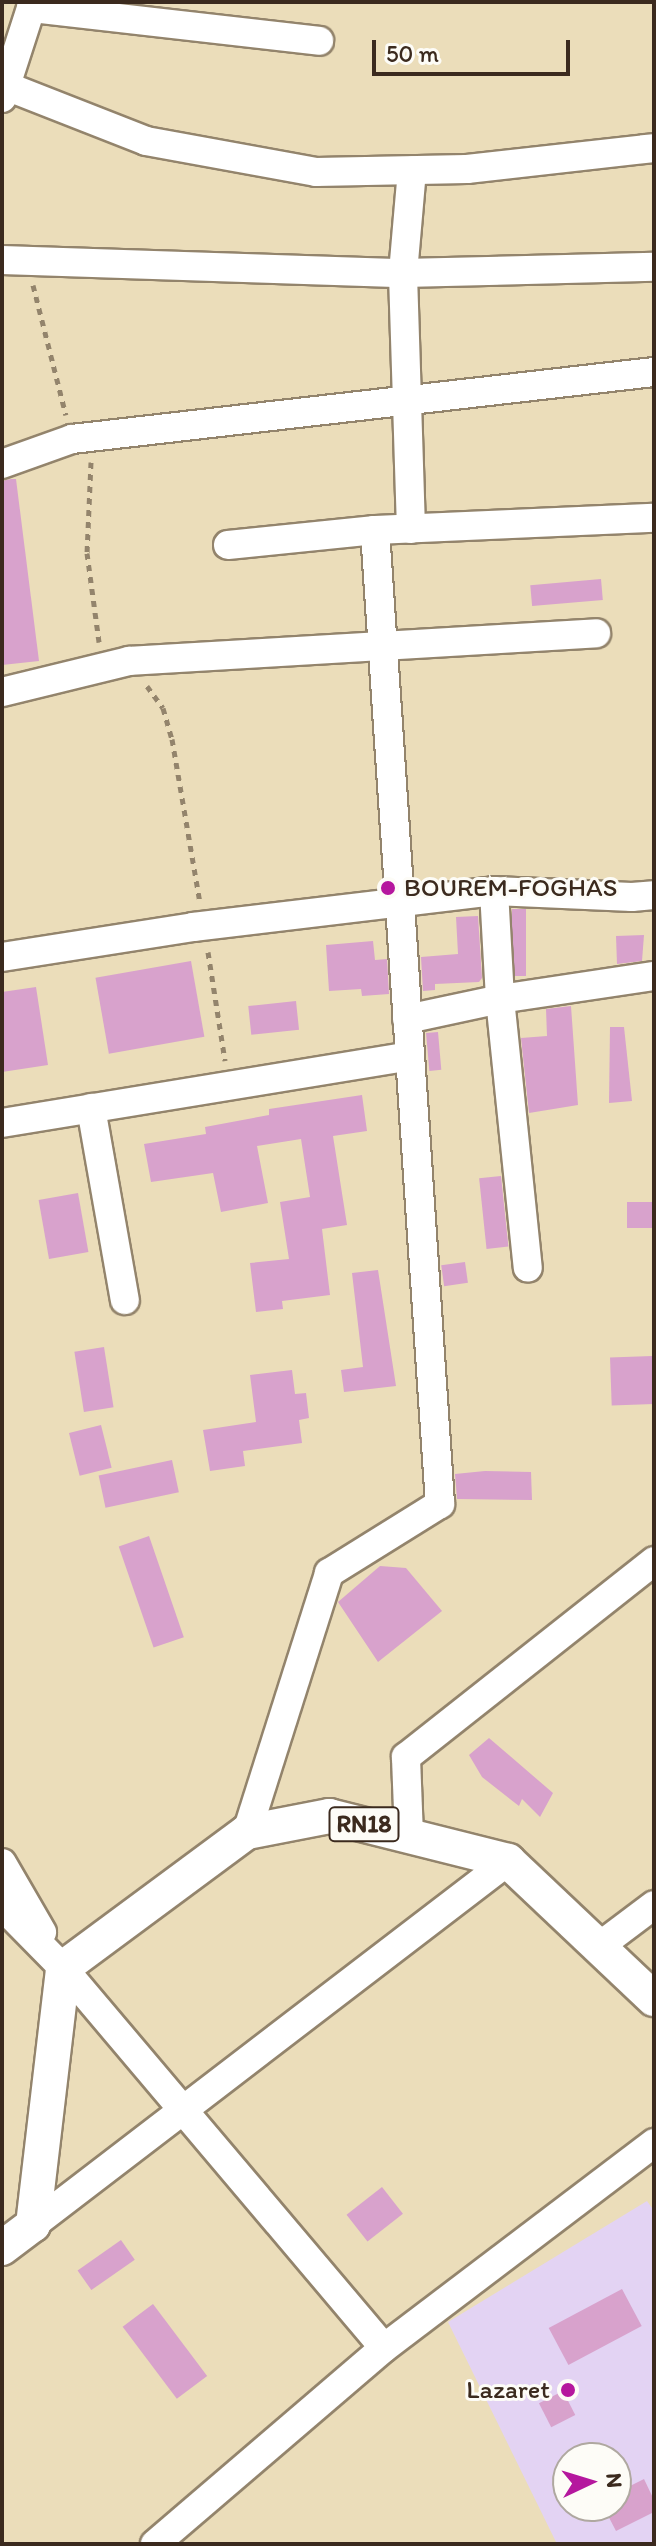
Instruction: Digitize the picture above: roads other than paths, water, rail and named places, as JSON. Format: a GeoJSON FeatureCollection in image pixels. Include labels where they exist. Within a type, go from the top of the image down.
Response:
{"type":"FeatureCollection","features":[{"type":"Feature","properties":{"kind":"main road","name":"RN18"},"geometry":{"type":"LineString","coordinates":[[63,1968],[247,1832],[329,1816],[508,1861]]}},
{"type":"Feature","properties":{"kind":"main road"},"geometry":{"type":"LineString","coordinates":[[508,1861],[654,1999]]}},
{"type":"Feature","properties":{"kind":"main road"},"geometry":{"type":"LineString","coordinates":[[2,2248],[33,2225],[63,1968]]}},
{"type":"Feature","properties":{"kind":"street"},"geometry":{"type":"LineString","coordinates":[[319,41],[32,5],[6,78],[146,141],[316,172],[467,169],[654,148]]}},
{"type":"Feature","properties":{"kind":"street"},"geometry":{"type":"LineString","coordinates":[[411,529],[403,273],[412,170]]}},
{"type":"Feature","properties":{"kind":"street"},"geometry":{"type":"LineString","coordinates":[[2,260],[403,273],[654,267]]}},
{"type":"Feature","properties":{"kind":"street"},"geometry":{"type":"LineString","coordinates":[[2,464],[72,439],[654,372]]}},
{"type":"Feature","properties":{"kind":"street"},"geometry":{"type":"LineString","coordinates":[[228,545],[375,530],[654,518]]}},
{"type":"Feature","properties":{"kind":"street"},"geometry":{"type":"LineString","coordinates":[[247,1832],[329,1573],[440,1504],[375,530]]}},
{"type":"Feature","properties":{"kind":"street"},"geometry":{"type":"LineString","coordinates":[[2,692],[129,661],[596,633]]}},
{"type":"Feature","properties":{"kind":"street"},"geometry":{"type":"LineString","coordinates":[[494,891],[500,999],[528,1268]]}},
{"type":"Feature","properties":{"kind":"street"},"geometry":{"type":"LineString","coordinates":[[2,957],[193,927],[494,891],[654,895]]}},
{"type":"Feature","properties":{"kind":"street"},"geometry":{"type":"LineString","coordinates":[[407,1019],[500,999],[654,976]]}},
{"type":"Feature","properties":{"kind":"street"},"geometry":{"type":"LineString","coordinates":[[2,1123],[409,1056]]}},
{"type":"Feature","properties":{"kind":"street"},"geometry":{"type":"LineString","coordinates":[[91,1108],[125,1300]]}},
{"type":"Feature","properties":{"kind":"street"},"geometry":{"type":"LineString","coordinates":[[409,1836],[406,1757],[654,1561]]}},
{"type":"Feature","properties":{"kind":"street"},"geometry":{"type":"LineString","coordinates":[[33,2225],[508,1861]]}},
{"type":"Feature","properties":{"kind":"street"},"geometry":{"type":"LineString","coordinates":[[2,1863],[63,1968]]}},
{"type":"Feature","properties":{"kind":"street"},"geometry":{"type":"LineString","coordinates":[[597,1948],[654,1905]]}},
{"type":"Feature","properties":{"kind":"street"},"geometry":{"type":"LineString","coordinates":[[2,1906],[63,1968],[384,2348]]}},
{"type":"Feature","properties":{"kind":"street"},"geometry":{"type":"LineString","coordinates":[[155,2544],[384,2348],[654,2143]]}},
{"type":"Feature","properties":{"kind":"place","name":"BOUREM-FOGHAS"},"geometry":{"type":"Point","coordinates":[388,888]}},
{"type":"Feature","properties":{"kind":"place","name":"Lazaret"},"geometry":{"type":"Point","coordinates":[568,2390]}}]}
